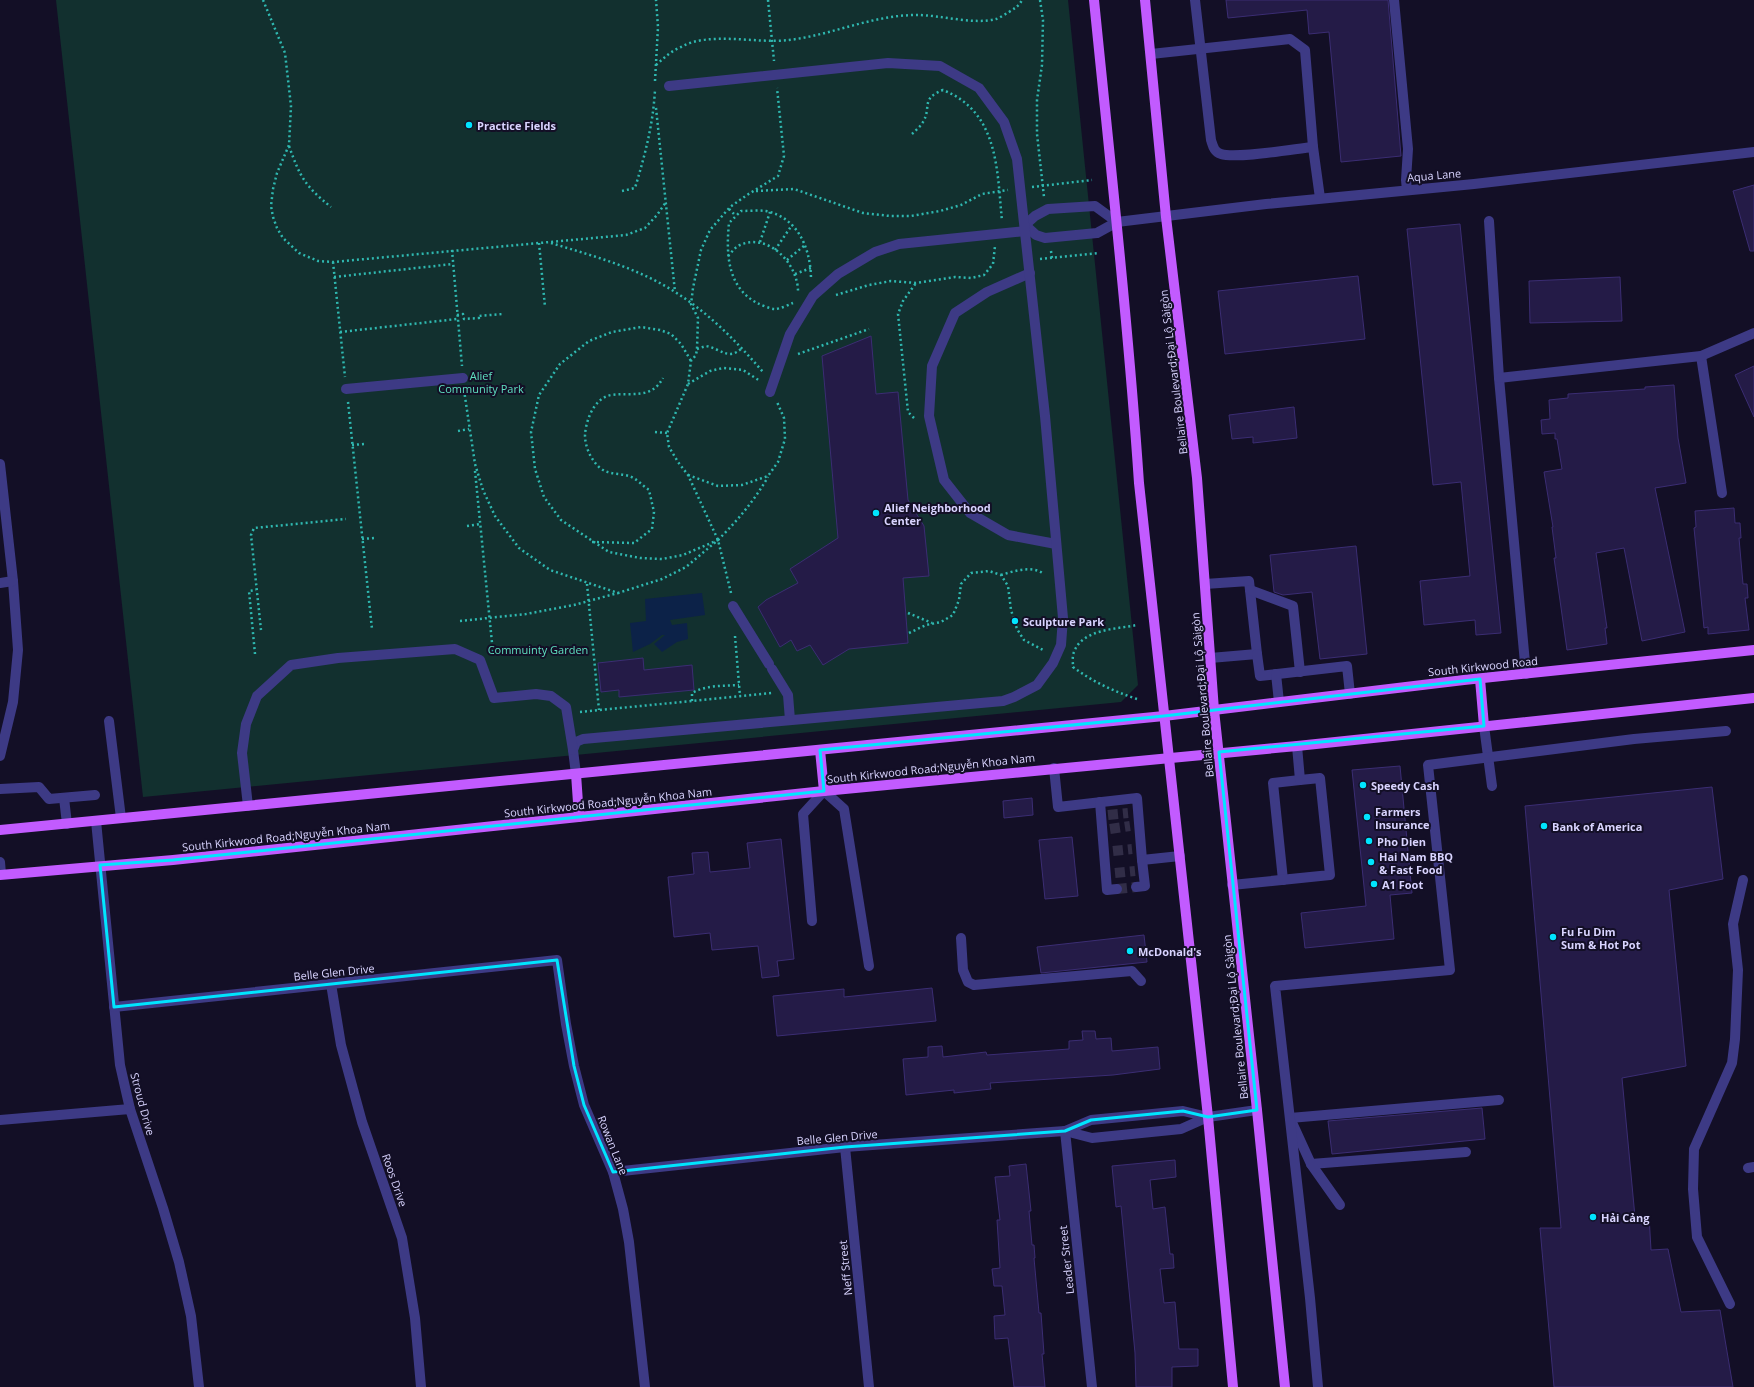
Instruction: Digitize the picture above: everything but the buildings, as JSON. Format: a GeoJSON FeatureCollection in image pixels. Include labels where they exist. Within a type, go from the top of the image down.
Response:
{"type":"FeatureCollection","features":[{"type":"Feature","properties":{"kind":"main road"},"geometry":{"type":"LineString","coordinates":[[1094,0],[1117,222],[1133,396],[1139,483],[1208,1117],[1233,1387]]}},
{"type":"Feature","properties":{"kind":"main road","name":"Bellaire Boulevard;Đại Lộ Sàigòn"},"geometry":{"type":"LineString","coordinates":[[1145,0],[1166,217],[1197,478],[1214,710],[1285,1387]]}},
{"type":"Feature","properties":{"kind":"main road","name":"South Kirkwood Road"},"geometry":{"type":"LineString","coordinates":[[1214,710],[1480,679],[1754,650]]}},
{"type":"Feature","properties":{"kind":"main road"},"geometry":{"type":"LineString","coordinates":[[1480,679],[1484,726]]}},
{"type":"Feature","properties":{"kind":"main road"},"geometry":{"type":"LineString","coordinates":[[1219,752],[1297,746],[1754,698]]}},
{"type":"Feature","properties":{"kind":"main road"},"geometry":{"type":"LineString","coordinates":[[0,830],[1214,710]]}},
{"type":"Feature","properties":{"kind":"main road"},"geometry":{"type":"LineString","coordinates":[[820,750],[824,791]]}},
{"type":"Feature","properties":{"kind":"main road","name":"South Kirkwood Road;Nguyễn Khoa Nam"},"geometry":{"type":"LineString","coordinates":[[0,875],[100,865],[173,860],[824,791],[1219,752]]}},
{"type":"Feature","properties":{"kind":"main road"},"geometry":{"type":"LineString","coordinates":[[576,774],[579,817]]}},
{"type":"Feature","properties":{"kind":"street"},"geometry":{"type":"LineString","coordinates":[[1195,0],[1213,149],[1220,154],[1234,156],[1313,146]]}},
{"type":"Feature","properties":{"kind":"street"},"geometry":{"type":"LineString","coordinates":[[1394,0],[1408,149],[1406,180],[1407,190]]}},
{"type":"Feature","properties":{"kind":"street"},"geometry":{"type":"LineString","coordinates":[[1150,54],[1200,50],[1290,39],[1305,50],[1313,146],[1320,198]]}},
{"type":"Feature","properties":{"kind":"street"},"geometry":{"type":"LineString","coordinates":[[573,750],[576,742],[583,739],[990,703],[1014,697],[1037,685],[1053,662],[1061,645],[1063,618],[1026,228],[1017,159],[1004,122],[979,88],[940,66],[888,63],[669,86]]}},
{"type":"Feature","properties":{"kind":"street","name":"Aqua Lane"},"geometry":{"type":"LineString","coordinates":[[1117,222],[1320,198],[1407,190],[1754,152]]}},
{"type":"Feature","properties":{"kind":"street"},"geometry":{"type":"LineString","coordinates":[[772,388],[790,334],[809,297],[838,274],[875,252],[900,244],[998,234],[1026,228],[1035,216],[1045,210],[1095,206],[1117,222],[1097,233],[1049,238],[1036,235],[1026,228]]}},
{"type":"Feature","properties":{"kind":"street"},"geometry":{"type":"LineString","coordinates":[[1489,221],[1499,378],[1526,674]]}},
{"type":"Feature","properties":{"kind":"street"},"geometry":{"type":"LineString","coordinates":[[1030,273],[987,292],[954,313],[932,366],[929,416],[944,480],[970,513],[1008,534],[1056,544]]}},
{"type":"Feature","properties":{"kind":"street"},"geometry":{"type":"LineString","coordinates":[[1499,378],[1701,356],[1754,333]]}},
{"type":"Feature","properties":{"kind":"street"},"geometry":{"type":"LineString","coordinates":[[1701,356],[1722,492]]}},
{"type":"Feature","properties":{"kind":"street"},"geometry":{"type":"LineString","coordinates":[[346,389],[463,378]]}},
{"type":"Feature","properties":{"kind":"street"},"geometry":{"type":"LineString","coordinates":[[0,464],[13,581],[18,650],[13,702],[0,756]]}},
{"type":"Feature","properties":{"kind":"street"},"geometry":{"type":"LineString","coordinates":[[0,583],[13,581]]}},
{"type":"Feature","properties":{"kind":"street"},"geometry":{"type":"LineString","coordinates":[[1205,584],[1249,581],[1260,676],[1347,666],[1350,694]]}},
{"type":"Feature","properties":{"kind":"street"},"geometry":{"type":"LineString","coordinates":[[1250,590],[1293,606],[1300,672]]}},
{"type":"Feature","properties":{"kind":"street"},"geometry":{"type":"LineString","coordinates":[[733,606],[788,695],[790,720]]}},
{"type":"Feature","properties":{"kind":"street"},"geometry":{"type":"LineString","coordinates":[[248,806],[242,752],[246,724],[257,696],[291,665],[338,658],[455,649],[480,660],[494,698],[536,694],[551,696],[566,707],[576,774]]}},
{"type":"Feature","properties":{"kind":"street"},"geometry":{"type":"LineString","coordinates":[[1210,658],[1257,654]]}},
{"type":"Feature","properties":{"kind":"street"},"geometry":{"type":"LineString","coordinates":[[1276,674],[1279,702]]}},
{"type":"Feature","properties":{"kind":"street"},"geometry":{"type":"LineString","coordinates":[[109,721],[121,818]]}},
{"type":"Feature","properties":{"kind":"street"},"geometry":{"type":"LineString","coordinates":[[1484,726],[1492,786]]}},
{"type":"Feature","properties":{"kind":"street"},"geometry":{"type":"LineString","coordinates":[[1318,1387],[1275,986],[1450,970],[1428,765],[1634,739],[1726,731]]}},
{"type":"Feature","properties":{"kind":"street"},"geometry":{"type":"LineString","coordinates":[[1297,746],[1300,780]]}},
{"type":"Feature","properties":{"kind":"street"},"geometry":{"type":"LineString","coordinates":[[1054,768],[1058,806],[1137,798],[1133,812],[1134,826],[1136,849],[1144,886],[1136,887]]}},
{"type":"Feature","properties":{"kind":"street"},"geometry":{"type":"LineString","coordinates":[[1232,885],[1283,880],[1330,874],[1320,778],[1273,783],[1283,880]]}},
{"type":"Feature","properties":{"kind":"street"},"geometry":{"type":"LineString","coordinates":[[0,789],[39,787],[49,799],[95,795]]}},
{"type":"Feature","properties":{"kind":"street"},"geometry":{"type":"LineString","coordinates":[[812,921],[803,814],[824,791],[844,809],[869,966]]}},
{"type":"Feature","properties":{"kind":"street"},"geometry":{"type":"LineString","coordinates":[[64,798],[67,824]]}},
{"type":"Feature","properties":{"kind":"street"},"geometry":{"type":"LineString","coordinates":[[1100,802],[1105,815],[1110,874],[1107,890],[1117,889]]}},
{"type":"Feature","properties":{"kind":"street","name":"Stroud Drive"},"geometry":{"type":"LineString","coordinates":[[96,821],[120,1064],[130,1109],[163,1208],[179,1262],[191,1316],[199,1387]]}},
{"type":"Feature","properties":{"kind":"street"},"geometry":{"type":"LineString","coordinates":[[1140,867],[1180,856]]}},
{"type":"Feature","properties":{"kind":"street"},"geometry":{"type":"LineString","coordinates":[[0,862],[0,875]]}},
{"type":"Feature","properties":{"kind":"street"},"geometry":{"type":"LineString","coordinates":[[1730,1304],[1697,1236],[1694,1189],[1694,1149],[1732,1063],[1735,1039],[1738,970],[1733,924],[1743,880]]}},
{"type":"Feature","properties":{"kind":"street"},"geometry":{"type":"LineString","coordinates":[[960,938],[963,970],[968,982],[974,985],[1132,971],[1141,981]]}},
{"type":"Feature","properties":{"kind":"street","name":"Belle Glen Drive"},"geometry":{"type":"LineString","coordinates":[[114,1007],[557,960]]}},
{"type":"Feature","properties":{"kind":"street","name":"Rowan Lane"},"geometry":{"type":"LineString","coordinates":[[557,960],[566,1024],[574,1066],[584,1105],[613,1172],[629,1242],[645,1387]]}},
{"type":"Feature","properties":{"kind":"street","name":"Roos Drive"},"geometry":{"type":"LineString","coordinates":[[331,984],[341,1045],[362,1122],[402,1238],[414,1318],[422,1387]]}},
{"type":"Feature","properties":{"kind":"street"},"geometry":{"type":"LineString","coordinates":[[1290,1118],[1499,1100]]}},
{"type":"Feature","properties":{"kind":"street"},"geometry":{"type":"LineString","coordinates":[[0,1120],[130,1109]]}},
{"type":"Feature","properties":{"kind":"street","name":"Belle Glen Drive"},"geometry":{"type":"LineString","coordinates":[[613,1172],[845,1147],[1065,1131],[1092,1138],[1181,1129],[1208,1117],[1257,1110]]}},
{"type":"Feature","properties":{"kind":"street","name":"Belle Glen Drive"},"geometry":{"type":"LineString","coordinates":[[1065,1131],[1091,1120],[1183,1111],[1208,1117]]}},
{"type":"Feature","properties":{"kind":"street"},"geometry":{"type":"LineString","coordinates":[[1290,1118],[1311,1164],[1340,1205]]}},
{"type":"Feature","properties":{"kind":"street","name":"Leader Street"},"geometry":{"type":"LineString","coordinates":[[1065,1131],[1092,1387]]}},
{"type":"Feature","properties":{"kind":"street","name":"Neff Street"},"geometry":{"type":"LineString","coordinates":[[845,1147],[869,1387]]}},
{"type":"Feature","properties":{"kind":"street"},"geometry":{"type":"LineString","coordinates":[[1311,1164],[1466,1152]]}},
{"type":"Feature","properties":{"kind":"path"},"geometry":{"type":"LineString","coordinates":[[263,0],[284,53],[291,106],[288,145],[277,173],[271,206],[277,228],[283,238],[298,253],[318,261],[333,262],[626,235],[645,228],[658,215],[666,202]]}},
{"type":"Feature","properties":{"kind":"path"},"geometry":{"type":"LineString","coordinates":[[622,191],[635,188],[649,142],[654,114],[658,27],[656,0]]}},
{"type":"Feature","properties":{"kind":"path"},"geometry":{"type":"LineString","coordinates":[[691,361],[696,355],[697,349],[698,318],[691,304],[693,288],[701,250],[710,230],[729,209],[778,176],[784,156],[768,0]]}},
{"type":"Feature","properties":{"kind":"path"},"geometry":{"type":"LineString","coordinates":[[656,65],[666,56],[682,46],[704,40],[732,39],[772,42],[817,36],[874,20],[916,15],[976,21],[996,19],[1019,6],[1022,0]]}},
{"type":"Feature","properties":{"kind":"path"},"geometry":{"type":"LineString","coordinates":[[1040,0],[1043,20],[1042,65],[1038,100],[1037,134],[1045,210]]}},
{"type":"Feature","properties":{"kind":"path"},"geometry":{"type":"LineString","coordinates":[[809,297],[812,284],[811,263],[806,245],[792,225],[780,216],[765,211],[741,211],[735,215],[728,223],[727,244],[729,265],[737,284],[750,299],[761,305],[775,309],[809,297],[830,297],[869,285],[891,281],[916,283],[954,277],[971,278],[984,275],[993,264],[998,234],[999,191],[992,142],[982,123],[965,103],[953,94],[943,90],[933,94],[928,103],[924,122],[912,134]]}},
{"type":"Feature","properties":{"kind":"path"},"geometry":{"type":"LineString","coordinates":[[655,100],[675,292]]}},
{"type":"Feature","properties":{"kind":"path"},"geometry":{"type":"LineString","coordinates":[[288,145],[304,181],[312,192],[331,207]]}},
{"type":"Feature","properties":{"kind":"path"},"geometry":{"type":"LineString","coordinates":[[753,192],[794,189],[863,213],[890,216],[911,216],[940,211],[961,205],[982,194],[1092,180]]}},
{"type":"Feature","properties":{"kind":"path"},"geometry":{"type":"LineString","coordinates":[[729,209],[735,215]]}},
{"type":"Feature","properties":{"kind":"path"},"geometry":{"type":"LineString","coordinates":[[760,242],[770,212]]}},
{"type":"Feature","properties":{"kind":"path"},"geometry":{"type":"LineString","coordinates":[[775,250],[792,225]]}},
{"type":"Feature","properties":{"kind":"path"},"geometry":{"type":"LineString","coordinates":[[1049,238],[1052,258]]}},
{"type":"Feature","properties":{"kind":"path"},"geometry":{"type":"LineString","coordinates":[[728,256],[738,245],[751,241],[764,243],[787,260],[795,274],[798,291],[797,296]]}},
{"type":"Feature","properties":{"kind":"path"},"geometry":{"type":"LineString","coordinates":[[460,621],[526,614],[588,601],[662,579],[686,567],[718,540],[738,520],[758,494],[778,462],[785,440],[784,418],[772,388],[736,340],[675,292],[644,276],[602,259],[548,242]]}},
{"type":"Feature","properties":{"kind":"path"},"geometry":{"type":"LineString","coordinates":[[539,243],[545,307]]}},
{"type":"Feature","properties":{"kind":"path"},"geometry":{"type":"LineString","coordinates":[[787,260],[806,245]]}},
{"type":"Feature","properties":{"kind":"path"},"geometry":{"type":"LineString","coordinates":[[452,250],[468,428],[475,464],[493,658]]}},
{"type":"Feature","properties":{"kind":"path"},"geometry":{"type":"LineString","coordinates":[[1029,261],[1099,253]]}},
{"type":"Feature","properties":{"kind":"path"},"geometry":{"type":"LineString","coordinates":[[333,262],[372,629]]}},
{"type":"Feature","properties":{"kind":"path"},"geometry":{"type":"LineString","coordinates":[[334,277],[453,264]]}},
{"type":"Feature","properties":{"kind":"path"},"geometry":{"type":"LineString","coordinates":[[795,274],[811,268]]}},
{"type":"Feature","properties":{"kind":"path"},"geometry":{"type":"LineString","coordinates":[[916,283],[903,301],[898,314],[908,412],[914,417],[916,423]]}},
{"type":"Feature","properties":{"kind":"path"},"geometry":{"type":"LineString","coordinates":[[340,332],[457,317],[463,314],[464,320],[479,318],[478,316],[503,314]]}},
{"type":"Feature","properties":{"kind":"path"},"geometry":{"type":"LineString","coordinates":[[718,540],[683,555],[662,559],[640,558],[609,552],[561,520],[544,498],[535,469],[531,432],[538,395],[560,364],[589,341],[612,332],[641,327],[670,334],[681,344],[691,361],[690,379],[667,433],[669,447],[678,462],[688,474],[718,540],[733,606]]}},
{"type":"Feature","properties":{"kind":"path"},"geometry":{"type":"LineString","coordinates":[[810,350],[869,329]]}},
{"type":"Feature","properties":{"kind":"path"},"geometry":{"type":"LineString","coordinates":[[697,349],[706,346],[729,355],[736,354],[742,348]]}},
{"type":"Feature","properties":{"kind":"path"},"geometry":{"type":"LineString","coordinates":[[688,384],[710,371],[723,368],[743,370],[772,388]]}},
{"type":"Feature","properties":{"kind":"path"},"geometry":{"type":"LineString","coordinates":[[592,542],[634,543],[652,528],[654,512],[649,490],[630,477],[612,474],[600,467],[590,456],[585,442],[586,426],[592,410],[601,400],[610,395],[641,394],[659,386],[663,378]]}},
{"type":"Feature","properties":{"kind":"path"},"geometry":{"type":"LineString","coordinates":[[458,431],[468,428]]}},
{"type":"Feature","properties":{"kind":"path"},"geometry":{"type":"LineString","coordinates":[[655,432],[667,433]]}},
{"type":"Feature","properties":{"kind":"path"},"geometry":{"type":"LineString","coordinates":[[352,445],[364,444]]}},
{"type":"Feature","properties":{"kind":"path"},"geometry":{"type":"LineString","coordinates":[[475,464],[483,490],[495,516],[519,548],[550,570],[587,584],[618,593]]}},
{"type":"Feature","properties":{"kind":"path"},"geometry":{"type":"LineString","coordinates":[[688,474],[718,486],[742,485],[768,476]]}},
{"type":"Feature","properties":{"kind":"path"},"geometry":{"type":"LineString","coordinates":[[261,630],[251,535],[254,528],[346,519]]}},
{"type":"Feature","properties":{"kind":"path"},"geometry":{"type":"LineString","coordinates":[[467,526],[481,524]]}},
{"type":"Feature","properties":{"kind":"path"},"geometry":{"type":"LineString","coordinates":[[362,539],[374,538]]}},
{"type":"Feature","properties":{"kind":"path"},"geometry":{"type":"LineString","coordinates":[[909,633],[926,625],[941,622],[953,615],[959,600],[961,584],[972,573],[989,571],[1001,575],[1019,570],[1039,569],[1044,574]]}},
{"type":"Feature","properties":{"kind":"path"},"geometry":{"type":"LineString","coordinates":[[1001,575],[1008,586],[1011,610],[1024,640],[1045,651]]}},
{"type":"Feature","properties":{"kind":"path"},"geometry":{"type":"LineString","coordinates":[[587,584],[599,710]]}},
{"type":"Feature","properties":{"kind":"path"},"geometry":{"type":"LineString","coordinates":[[255,654],[249,591],[256,590]]}},
{"type":"Feature","properties":{"kind":"path"},"geometry":{"type":"LineString","coordinates":[[908,613],[933,624]]}},
{"type":"Feature","properties":{"kind":"path"},"geometry":{"type":"LineString","coordinates":[[1136,699],[1113,691],[1092,681],[1073,667],[1073,652],[1082,639],[1097,633],[1137,625]]}},
{"type":"Feature","properties":{"kind":"path"},"geometry":{"type":"LineString","coordinates":[[735,630],[740,696]]}},
{"type":"Feature","properties":{"kind":"path"},"geometry":{"type":"LineString","coordinates":[[692,701],[692,693],[706,687],[739,685]]}},
{"type":"Feature","properties":{"kind":"path"},"geometry":{"type":"LineString","coordinates":[[567,713],[786,692]]}},
{"type":"Feature","properties":{"kind":"highlighted area"},"geometry":{"type":"Polygon","coordinates":[[[1480,679],[1484,726],[1219,752],[1257,1110],[1208,1117],[1183,1111],[1091,1120],[1065,1131],[845,1147],[613,1172],[584,1105],[574,1066],[557,960],[114,1007],[100,865],[173,860],[824,791],[820,750],[1164,716],[1480,679]]]}},
{"type":"Feature","properties":{"kind":"green space","name":"Alief Community Park"},"geometry":{"type":"Polygon","coordinates":[[[56,0],[1068,0],[1138,685],[1121,702],[143,797],[56,0]]]}},
{"type":"Feature","properties":{"kind":"water"},"geometry":{"type":"Polygon","coordinates":[[[702,593],[705,615],[670,620],[672,625],[687,623],[688,639],[677,642],[662,652],[654,644],[665,635],[662,635],[650,644],[633,652],[630,623],[646,621],[645,599],[702,593]]]}},
{"type":"Feature","properties":{"kind":"tunnel"},"geometry":{"type":"LineString","coordinates":[[1108,815],[1128,813]]}},
{"type":"Feature","properties":{"kind":"tunnel"},"geometry":{"type":"LineString","coordinates":[[1110,829],[1130,826]]}},
{"type":"Feature","properties":{"kind":"tunnel"},"geometry":{"type":"LineString","coordinates":[[1113,851],[1132,849]]}},
{"type":"Feature","properties":{"kind":"tunnel"},"geometry":{"type":"LineString","coordinates":[[1115,873],[1135,871]]}},
{"type":"Feature","properties":{"kind":"tunnel"},"geometry":{"type":"LineString","coordinates":[[1117,889],[1136,887]]}},
{"type":"Feature","properties":{"kind":"place","name":"Practice Fields"},"geometry":{"type":"Point","coordinates":[469,125]}},
{"type":"Feature","properties":{"kind":"place","name":"Alief Neighborhood Center"},"geometry":{"type":"Point","coordinates":[876,513]}},
{"type":"Feature","properties":{"kind":"place","name":"Sculpture Park"},"geometry":{"type":"Point","coordinates":[1015,621]}},
{"type":"Feature","properties":{"kind":"place","name":"Speedy Cash"},"geometry":{"type":"Point","coordinates":[1363,785]}},
{"type":"Feature","properties":{"kind":"place","name":"Farmers Insurance"},"geometry":{"type":"Point","coordinates":[1367,817]}},
{"type":"Feature","properties":{"kind":"place","name":"Bank of America"},"geometry":{"type":"Point","coordinates":[1544,826]}},
{"type":"Feature","properties":{"kind":"place","name":"Pho Dien"},"geometry":{"type":"Point","coordinates":[1369,841]}},
{"type":"Feature","properties":{"kind":"place","name":"Hai Nam BBQ & Fast Food"},"geometry":{"type":"Point","coordinates":[1371,862]}},
{"type":"Feature","properties":{"kind":"place","name":"A1 Foot"},"geometry":{"type":"Point","coordinates":[1374,884]}},
{"type":"Feature","properties":{"kind":"place","name":"Fu Fu Dim Sum & Hot Pot"},"geometry":{"type":"Point","coordinates":[1553,937]}},
{"type":"Feature","properties":{"kind":"place","name":"McDonald's"},"geometry":{"type":"Point","coordinates":[1130,951]}},
{"type":"Feature","properties":{"kind":"place","name":"Hải Cảng"},"geometry":{"type":"Point","coordinates":[1593,1217]}},
{"type":"Feature","properties":{"kind":"park label","name":"Commuinty Garden"},"geometry":{"type":"Point","coordinates":[538,649]}}]}
